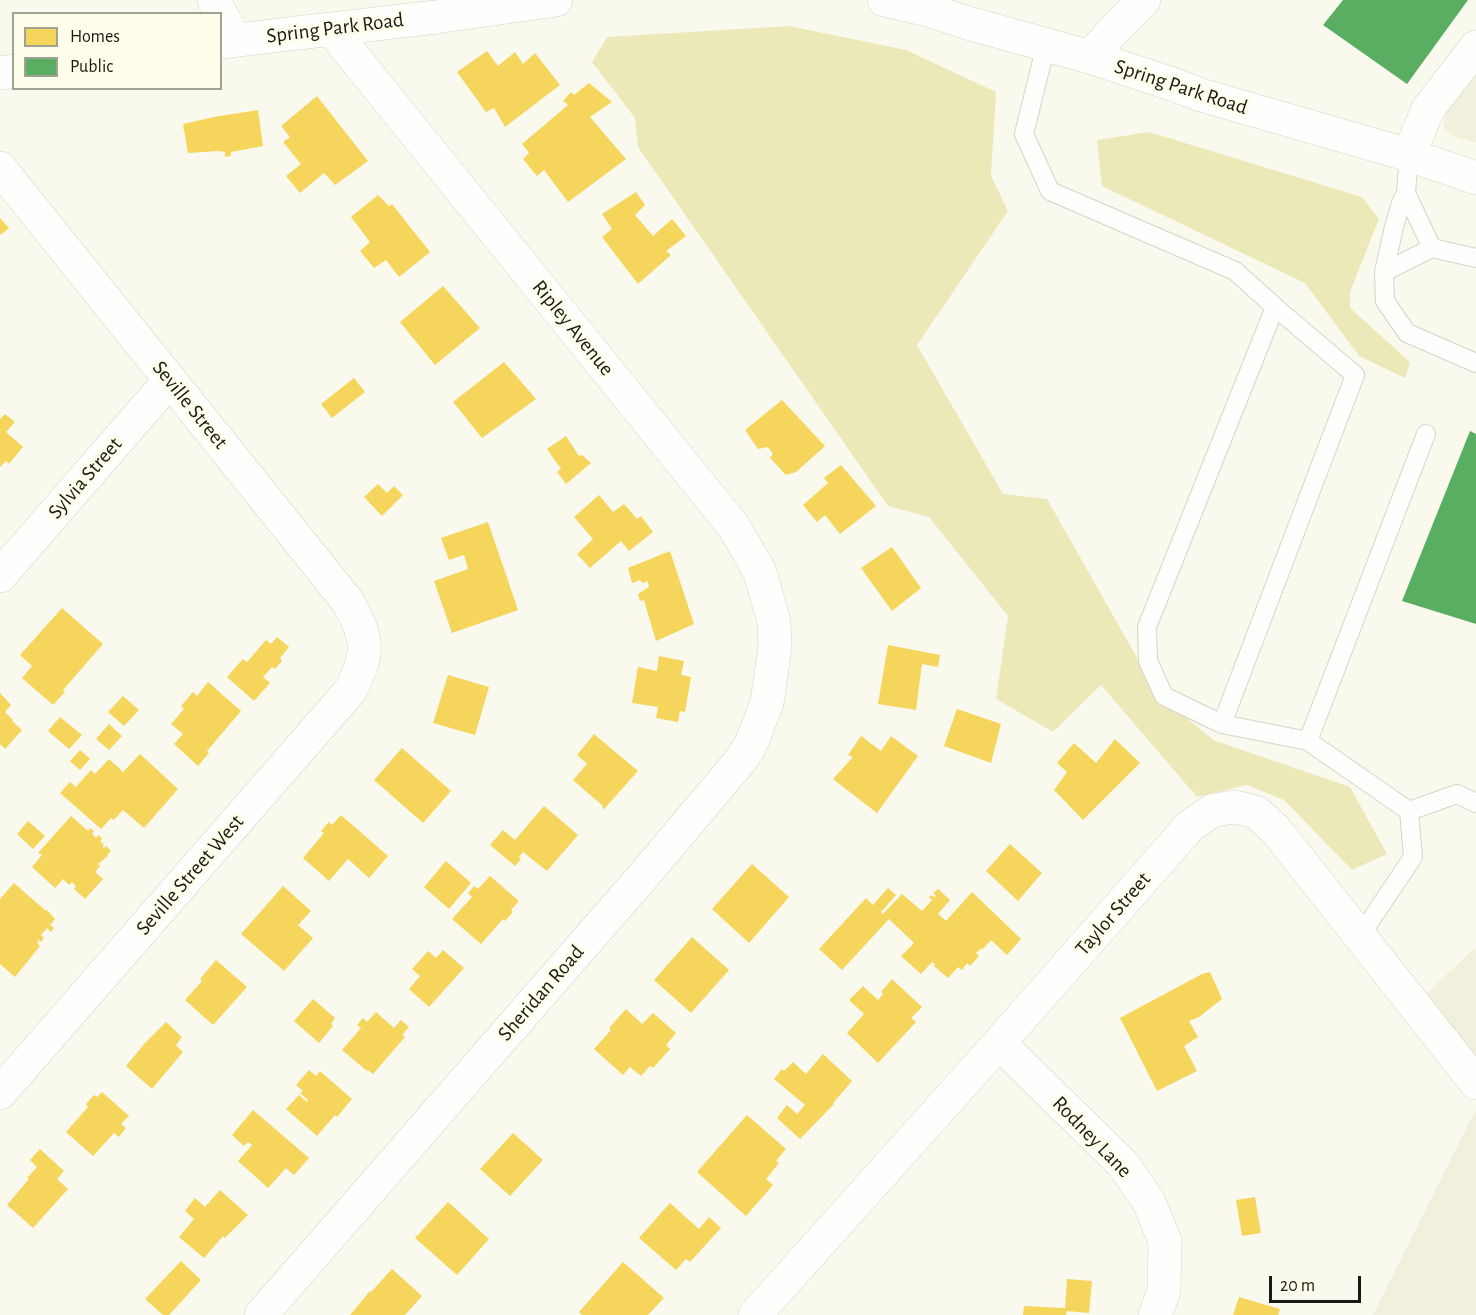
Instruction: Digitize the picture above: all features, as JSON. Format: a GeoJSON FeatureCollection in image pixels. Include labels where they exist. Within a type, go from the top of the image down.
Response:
{"type":"FeatureCollection","features":[{"type":"Feature","properties":{"kind":"street","name":"Spring Park Road"},"geometry":{"type":"LineString","coordinates":[[227,41],[556,0]]}},
{"type":"Feature","properties":{"kind":"street","name":"Spring Park Road"},"geometry":{"type":"LineString","coordinates":[[884,0],[932,11],[1090,57],[1201,95],[1409,155],[1476,178]]}},
{"type":"Feature","properties":{"kind":"street"},"geometry":{"type":"LineString","coordinates":[[1090,57],[1144,0]]}},
{"type":"Feature","properties":{"kind":"street"},"geometry":{"type":"LineString","coordinates":[[222,25],[227,41]]}},
{"type":"Feature","properties":{"kind":"street","name":"Ripley Avenue"},"geometry":{"type":"LineString","coordinates":[[331,29],[734,527],[760,572],[774,622],[775,647]]}},
{"type":"Feature","properties":{"kind":"street"},"geometry":{"type":"LineString","coordinates":[[1409,155],[1428,109],[1476,47]]}},
{"type":"Feature","properties":{"kind":"street","name":"Seville Street"},"geometry":{"type":"LineString","coordinates":[[0,168],[348,602],[360,624],[366,648]]}},
{"type":"Feature","properties":{"kind":"street","name":"Sylvia Street"},"geometry":{"type":"LineString","coordinates":[[0,576],[170,380]]}},
{"type":"Feature","properties":{"kind":"street","name":"Sheridan Road"},"geometry":{"type":"LineString","coordinates":[[261,1315],[645,874],[740,761],[750,746],[767,704],[775,647]]}},
{"type":"Feature","properties":{"kind":"street","name":"Seville Street West"},"geometry":{"type":"LineString","coordinates":[[0,1093],[350,690],[361,670],[366,648]]}},
{"type":"Feature","properties":{"kind":"street","name":"Taylor Street"},"geometry":{"type":"LineString","coordinates":[[755,1315],[1190,826],[1213,810],[1235,807],[1256,812],[1275,829],[1476,1083]]}},
{"type":"Feature","properties":{"kind":"street","name":"Rodney Lane"},"geometry":{"type":"LineString","coordinates":[[999,1043],[1123,1164],[1149,1202],[1165,1241],[1164,1291],[1155,1315]]}},
{"type":"Feature","properties":{"kind":"lane"},"geometry":{"type":"LineString","coordinates":[[1046,45],[1024,134],[1050,191],[1235,271],[1355,375],[1222,724]]}},
{"type":"Feature","properties":{"kind":"lane"},"geometry":{"type":"LineString","coordinates":[[1409,155],[1406,193],[1394,227],[1384,272],[1385,301],[1407,333],[1476,363]]}},
{"type":"Feature","properties":{"kind":"lane"},"geometry":{"type":"LineString","coordinates":[[1406,193],[1431,248]]}},
{"type":"Feature","properties":{"kind":"lane"},"geometry":{"type":"LineString","coordinates":[[1384,272],[1431,248],[1476,258]]}},
{"type":"Feature","properties":{"kind":"lane"},"geometry":{"type":"LineString","coordinates":[[1275,307],[1148,627],[1148,662],[1164,696],[1222,724],[1308,741],[1409,811]]}},
{"type":"Feature","properties":{"kind":"lane"},"geometry":{"type":"LineString","coordinates":[[1308,741],[1426,434]]}},
{"type":"Feature","properties":{"kind":"lane"},"geometry":{"type":"LineString","coordinates":[[1409,811],[1457,794],[1476,803]]}},
{"type":"Feature","properties":{"kind":"lane"},"geometry":{"type":"LineString","coordinates":[[1360,936],[1413,857],[1409,811]]}},
{"type":"Feature","properties":{"kind":"shaded area"},"geometry":{"type":"Polygon","coordinates":[[[789,26],[906,50],[996,92],[991,176],[1008,211],[917,345],[1003,494],[1047,499],[1157,693],[1213,740],[1350,787],[1387,854],[1352,870],[1284,800],[1247,785],[1197,797],[1101,685],[1053,732],[996,699],[1008,616],[929,517],[888,506],[638,147],[635,118],[592,62],[607,37],[789,26]]]}},
{"type":"Feature","properties":{"kind":"shaded area"},"geometry":{"type":"Polygon","coordinates":[[[1476,67],[1476,143],[1451,135],[1443,126],[1449,102],[1476,67]]]}},
{"type":"Feature","properties":{"kind":"shaded area"},"geometry":{"type":"Polygon","coordinates":[[[1149,132],[1362,197],[1379,219],[1350,292],[1350,308],[1410,362],[1405,378],[1359,356],[1305,283],[1102,186],[1097,140],[1149,132]]]}},
{"type":"Feature","properties":{"kind":"shaded area"},"geometry":{"type":"Polygon","coordinates":[[[1476,947],[1476,1059],[1426,994],[1476,947]]]}},
{"type":"Feature","properties":{"kind":"shaded area"},"geometry":{"type":"Polygon","coordinates":[[[1475,1111],[1476,1315],[1373,1315],[1475,1111]]]}},
{"type":"Feature","properties":{"kind":"building: Homes"},"geometry":{"type":"Polygon","coordinates":[[[487,51],[498,66],[515,52],[523,64],[535,53],[560,85],[505,127],[494,108],[486,112],[457,72],[487,51]]]}},
{"type":"Feature","properties":{"kind":"building: Homes"},"geometry":{"type":"Polygon","coordinates":[[[589,83],[612,102],[590,117],[626,159],[568,202],[544,170],[537,176],[523,159],[529,153],[522,144],[568,105],[563,101],[571,92],[574,95],[589,83]]]}},
{"type":"Feature","properties":{"kind":"building: Homes"},"geometry":{"type":"Polygon","coordinates":[[[317,96],[368,161],[335,185],[324,173],[300,193],[286,176],[301,164],[283,142],[290,137],[281,126],[317,96]]]}},
{"type":"Feature","properties":{"kind":"building: Homes"},"geometry":{"type":"Polygon","coordinates":[[[258,110],[263,146],[231,152],[231,156],[225,157],[225,152],[219,151],[188,153],[183,124],[258,110]]]}},
{"type":"Feature","properties":{"kind":"building: Homes"},"geometry":{"type":"Polygon","coordinates":[[[636,192],[645,205],[635,215],[653,236],[672,219],[686,236],[666,251],[671,255],[638,284],[602,237],[612,229],[602,214],[636,192]]]}},
{"type":"Feature","properties":{"kind":"building: Homes"},"geometry":{"type":"Polygon","coordinates":[[[378,195],[389,206],[392,204],[430,252],[399,277],[386,260],[374,268],[360,251],[370,242],[351,217],[378,195]]]}},
{"type":"Feature","properties":{"kind":"building: Homes"},"geometry":{"type":"Polygon","coordinates":[[[0,218],[9,228],[0,235],[0,218]]]}},
{"type":"Feature","properties":{"kind":"building: Homes"},"geometry":{"type":"Polygon","coordinates":[[[443,286],[480,328],[435,365],[400,322],[443,286]]]}},
{"type":"Feature","properties":{"kind":"building: Homes"},"geometry":{"type":"Polygon","coordinates":[[[504,362],[536,399],[482,438],[453,402],[504,362]]]}},
{"type":"Feature","properties":{"kind":"building: Homes"},"geometry":{"type":"Polygon","coordinates":[[[354,378],[365,392],[332,418],[321,404],[354,378]]]}},
{"type":"Feature","properties":{"kind":"building: Homes"},"geometry":{"type":"Polygon","coordinates":[[[782,400],[825,446],[796,472],[786,475],[770,458],[773,454],[768,447],[758,449],[745,430],[782,400]]]}},
{"type":"Feature","properties":{"kind":"building: Homes"},"geometry":{"type":"Polygon","coordinates":[[[5,414],[15,422],[6,432],[23,447],[9,464],[6,461],[0,467],[0,419],[5,414]]]}},
{"type":"Feature","properties":{"kind":"building: Homes"},"geometry":{"type":"Polygon","coordinates":[[[566,436],[579,456],[582,455],[591,463],[566,484],[557,472],[561,469],[547,449],[566,436]]]}},
{"type":"Feature","properties":{"kind":"building: Homes"},"geometry":{"type":"Polygon","coordinates":[[[841,465],[876,506],[840,534],[825,515],[817,522],[803,505],[828,483],[824,478],[841,465]]]}},
{"type":"Feature","properties":{"kind":"building: Homes"},"geometry":{"type":"Polygon","coordinates":[[[378,484],[387,493],[394,486],[403,495],[382,516],[364,497],[378,484]]]}},
{"type":"Feature","properties":{"kind":"building: Homes"},"geometry":{"type":"Polygon","coordinates":[[[599,495],[613,512],[624,504],[637,519],[641,516],[653,532],[629,551],[621,541],[590,568],[577,554],[593,539],[574,517],[599,495]]]}},
{"type":"Feature","properties":{"kind":"building: Homes"},"geometry":{"type":"Polygon","coordinates":[[[488,522],[518,610],[452,633],[434,581],[468,569],[464,555],[449,560],[441,538],[488,522]]]}},
{"type":"Feature","properties":{"kind":"building: Homes"},"geometry":{"type":"Polygon","coordinates":[[[892,547],[921,588],[892,611],[861,568],[892,547]]]}},
{"type":"Feature","properties":{"kind":"building: Homes"},"geometry":{"type":"Polygon","coordinates":[[[670,551],[694,624],[656,641],[644,600],[640,601],[638,594],[649,587],[648,581],[642,583],[640,580],[632,583],[628,568],[670,551]]]}},
{"type":"Feature","properties":{"kind":"building: Homes"},"geometry":{"type":"Polygon","coordinates":[[[62,608],[103,644],[53,705],[22,678],[32,666],[20,655],[62,608]]]}},
{"type":"Feature","properties":{"kind":"building: Homes"},"geometry":{"type":"Polygon","coordinates":[[[277,637],[289,647],[280,658],[282,661],[275,669],[272,667],[263,677],[270,683],[254,701],[227,677],[243,659],[247,662],[266,640],[271,644],[277,637]]]}},
{"type":"Feature","properties":{"kind":"building: Homes"},"geometry":{"type":"Polygon","coordinates":[[[888,645],[940,655],[938,667],[922,664],[916,710],[878,704],[888,645]]]}},
{"type":"Feature","properties":{"kind":"building: Homes"},"geometry":{"type":"Polygon","coordinates":[[[659,656],[684,661],[681,675],[691,677],[685,712],[680,711],[678,722],[656,718],[658,707],[632,703],[638,667],[657,671],[659,656]]]}},
{"type":"Feature","properties":{"kind":"building: Homes"},"geometry":{"type":"Polygon","coordinates":[[[448,675],[489,687],[475,735],[433,723],[448,675]]]}},
{"type":"Feature","properties":{"kind":"building: Homes"},"geometry":{"type":"Polygon","coordinates":[[[208,682],[241,711],[207,751],[209,753],[198,766],[174,744],[183,734],[171,724],[184,709],[181,706],[193,692],[197,696],[208,682]]]}},
{"type":"Feature","properties":{"kind":"building: Homes"},"geometry":{"type":"Polygon","coordinates":[[[0,693],[11,705],[5,712],[22,730],[5,749],[0,744],[0,693]]]}},
{"type":"Feature","properties":{"kind":"building: Homes"},"geometry":{"type":"Polygon","coordinates":[[[123,696],[139,710],[124,726],[108,712],[123,696]]]}},
{"type":"Feature","properties":{"kind":"building: Homes"},"geometry":{"type":"Polygon","coordinates":[[[957,709],[1001,724],[991,763],[944,746],[957,709]]]}},
{"type":"Feature","properties":{"kind":"building: Homes"},"geometry":{"type":"Polygon","coordinates":[[[60,717],[82,735],[69,749],[48,731],[60,717]]]}},
{"type":"Feature","properties":{"kind":"building: Homes"},"geometry":{"type":"Polygon","coordinates":[[[109,724],[122,736],[109,750],[96,739],[109,724]]]}},
{"type":"Feature","properties":{"kind":"building: Homes"},"geometry":{"type":"Polygon","coordinates":[[[594,734],[638,771],[604,809],[573,780],[587,764],[577,755],[594,734]]]}},
{"type":"Feature","properties":{"kind":"building: Homes"},"geometry":{"type":"Polygon","coordinates":[[[861,736],[881,751],[891,736],[918,756],[877,813],[833,779],[853,757],[848,755],[861,736]]]}},
{"type":"Feature","properties":{"kind":"building: Homes"},"geometry":{"type":"Polygon","coordinates":[[[1115,739],[1140,763],[1083,820],[1054,790],[1067,772],[1057,763],[1074,743],[1096,763],[1115,739]]]}},
{"type":"Feature","properties":{"kind":"building: Homes"},"geometry":{"type":"Polygon","coordinates":[[[402,748],[451,791],[423,823],[374,780],[402,748]]]}},
{"type":"Feature","properties":{"kind":"building: Homes"},"geometry":{"type":"Polygon","coordinates":[[[80,750],[90,759],[80,770],[70,761],[80,750]]]}},
{"type":"Feature","properties":{"kind":"building: Homes"},"geometry":{"type":"Polygon","coordinates":[[[140,754],[178,789],[144,828],[123,810],[101,829],[60,793],[70,782],[76,787],[91,770],[95,774],[109,759],[123,772],[140,754]]]}},
{"type":"Feature","properties":{"kind":"building: Homes"},"geometry":{"type":"Polygon","coordinates":[[[544,806],[578,835],[547,871],[523,852],[515,866],[490,845],[503,830],[515,840],[544,806]]]}},
{"type":"Feature","properties":{"kind":"building: Homes"},"geometry":{"type":"Polygon","coordinates":[[[341,815],[388,856],[369,878],[348,859],[329,881],[303,858],[324,833],[321,831],[329,822],[332,825],[341,815]]]}},
{"type":"Feature","properties":{"kind":"building: Homes"},"geometry":{"type":"Polygon","coordinates":[[[71,816],[88,831],[90,828],[94,831],[92,834],[96,838],[99,835],[104,845],[102,847],[106,846],[111,851],[98,864],[100,866],[95,872],[103,879],[85,899],[74,889],[76,886],[72,882],[69,885],[63,879],[55,888],[32,867],[42,855],[38,853],[71,816]]]}},
{"type":"Feature","properties":{"kind":"building: Homes"},"geometry":{"type":"Polygon","coordinates":[[[28,821],[45,836],[33,849],[17,834],[28,821]]]}},
{"type":"Feature","properties":{"kind":"building: Homes"},"geometry":{"type":"Polygon","coordinates":[[[1010,844],[1042,873],[1018,901],[986,871],[1010,844]]]}},
{"type":"Feature","properties":{"kind":"building: Homes"},"geometry":{"type":"Polygon","coordinates":[[[446,861],[471,883],[449,909],[424,887],[446,861]]]}},
{"type":"Feature","properties":{"kind":"building: Homes"},"geometry":{"type":"Polygon","coordinates":[[[752,864],[789,897],[749,943],[712,909],[752,864]]]}},
{"type":"Feature","properties":{"kind":"building: Homes"},"geometry":{"type":"Polygon","coordinates":[[[490,876],[519,901],[511,910],[513,912],[505,921],[503,919],[481,944],[452,919],[472,897],[468,893],[474,886],[478,889],[490,876]]]}},
{"type":"Feature","properties":{"kind":"building: Homes"},"geometry":{"type":"Polygon","coordinates":[[[14,883],[55,919],[50,925],[54,928],[51,932],[47,928],[41,935],[44,938],[41,942],[37,940],[40,946],[15,977],[0,964],[0,899],[14,883]]]}},
{"type":"Feature","properties":{"kind":"building: Homes"},"geometry":{"type":"Polygon","coordinates":[[[283,886],[311,911],[298,925],[313,938],[284,971],[241,934],[283,886]]]}},
{"type":"Feature","properties":{"kind":"building: Homes"},"geometry":{"type":"Polygon","coordinates":[[[888,888],[896,895],[881,912],[883,914],[902,894],[922,911],[932,900],[929,897],[936,896],[933,893],[938,889],[950,900],[938,914],[946,921],[972,892],[1021,939],[1007,955],[991,940],[976,953],[979,956],[970,966],[967,963],[962,970],[958,967],[948,978],[932,962],[921,974],[901,956],[914,943],[889,919],[842,970],[819,949],[866,898],[873,905],[888,888]]]}},
{"type":"Feature","properties":{"kind":"building: Homes"},"geometry":{"type":"Polygon","coordinates":[[[692,937],[729,970],[691,1013],[654,980],[692,937]]]}},
{"type":"Feature","properties":{"kind":"building: Homes"},"geometry":{"type":"Polygon","coordinates":[[[443,950],[464,968],[429,1007],[409,989],[420,976],[412,969],[428,951],[436,958],[443,950]]]}},
{"type":"Feature","properties":{"kind":"building: Homes"},"geometry":{"type":"Polygon","coordinates":[[[216,960],[247,987],[213,1025],[185,1000],[216,960]]]}},
{"type":"Feature","properties":{"kind":"building: Homes"},"geometry":{"type":"Polygon","coordinates":[[[1210,972],[1222,999],[1199,1017],[1189,1021],[1198,1037],[1184,1046],[1197,1071],[1157,1091],[1120,1018],[1202,974],[1210,972]]]}},
{"type":"Feature","properties":{"kind":"building: Homes"},"geometry":{"type":"Polygon","coordinates":[[[892,979],[922,1007],[911,1018],[916,1022],[878,1063],[847,1033],[864,1014],[849,1000],[863,986],[878,1000],[883,994],[881,992],[892,979]]]}},
{"type":"Feature","properties":{"kind":"building: Homes"},"geometry":{"type":"Polygon","coordinates":[[[313,999],[335,1018],[331,1024],[333,1026],[319,1043],[294,1021],[313,999]]]}},
{"type":"Feature","properties":{"kind":"building: Homes"},"geometry":{"type":"Polygon","coordinates":[[[626,1009],[642,1024],[653,1013],[676,1033],[666,1045],[670,1049],[653,1068],[650,1066],[641,1076],[630,1067],[623,1075],[594,1049],[626,1009]]]}},
{"type":"Feature","properties":{"kind":"building: Homes"},"geometry":{"type":"Polygon","coordinates":[[[376,1012],[394,1028],[401,1020],[409,1027],[402,1035],[405,1037],[373,1074],[342,1050],[361,1028],[357,1025],[363,1018],[367,1022],[376,1012]]]}},
{"type":"Feature","properties":{"kind":"building: Homes"},"geometry":{"type":"Polygon","coordinates":[[[166,1022],[182,1037],[176,1045],[183,1052],[152,1089],[126,1066],[166,1022]]]}},
{"type":"Feature","properties":{"kind":"building: Homes"},"geometry":{"type":"Polygon","coordinates":[[[823,1054],[852,1081],[834,1104],[800,1139],[777,1118],[787,1105],[797,1114],[805,1105],[774,1079],[782,1069],[784,1071],[793,1062],[806,1074],[823,1054]]]}},
{"type":"Feature","properties":{"kind":"building: Homes"},"geometry":{"type":"Polygon","coordinates":[[[309,1070],[316,1076],[320,1071],[352,1099],[317,1136],[286,1109],[299,1095],[307,1102],[308,1100],[300,1093],[303,1091],[296,1085],[309,1070]]]}},
{"type":"Feature","properties":{"kind":"building: Homes"},"geometry":{"type":"Polygon","coordinates":[[[102,1092],[129,1116],[121,1124],[126,1128],[119,1137],[114,1133],[93,1156],[66,1132],[88,1107],[86,1104],[94,1095],[97,1097],[102,1092]]]}},
{"type":"Feature","properties":{"kind":"building: Homes"},"geometry":{"type":"Polygon","coordinates":[[[253,1110],[309,1158],[294,1175],[286,1168],[268,1188],[238,1161],[252,1145],[248,1142],[244,1146],[232,1135],[253,1110]]]}},
{"type":"Feature","properties":{"kind":"building: Homes"},"geometry":{"type":"Polygon","coordinates":[[[747,1115],[786,1149],[776,1161],[779,1163],[766,1179],[773,1185],[746,1216],[697,1172],[747,1115]]]}},
{"type":"Feature","properties":{"kind":"building: Homes"},"geometry":{"type":"Polygon","coordinates":[[[513,1133],[543,1160],[510,1196],[480,1169],[513,1133]]]}},
{"type":"Feature","properties":{"kind":"building: Homes"},"geometry":{"type":"Polygon","coordinates":[[[40,1149],[64,1171],[57,1179],[68,1189],[33,1228],[7,1205],[37,1167],[30,1160],[40,1149]]]}},
{"type":"Feature","properties":{"kind":"building: Homes"},"geometry":{"type":"Polygon","coordinates":[[[220,1190],[248,1215],[225,1238],[223,1236],[204,1258],[179,1237],[194,1219],[185,1211],[195,1198],[205,1207],[220,1190]]]}},
{"type":"Feature","properties":{"kind":"building: Homes"},"geometry":{"type":"Polygon","coordinates":[[[1255,1197],[1261,1233],[1242,1236],[1236,1200],[1255,1197]]]}},
{"type":"Feature","properties":{"kind":"building: Homes"},"geometry":{"type":"Polygon","coordinates":[[[448,1202],[489,1239],[457,1275],[415,1238],[448,1202]]]}},
{"type":"Feature","properties":{"kind":"building: Homes"},"geometry":{"type":"Polygon","coordinates":[[[670,1203],[699,1229],[709,1217],[721,1228],[690,1262],[686,1259],[676,1270],[639,1238],[670,1203]]]}},
{"type":"Feature","properties":{"kind":"building: Homes"},"geometry":{"type":"Polygon","coordinates":[[[181,1261],[201,1280],[169,1315],[163,1315],[145,1299],[181,1261]]]}},
{"type":"Feature","properties":{"kind":"building: Homes"},"geometry":{"type":"Polygon","coordinates":[[[623,1262],[664,1298],[648,1315],[582,1315],[579,1312],[623,1262]]]}},
{"type":"Feature","properties":{"kind":"building: Homes"},"geometry":{"type":"Polygon","coordinates":[[[392,1269],[422,1296],[405,1315],[350,1315],[370,1291],[392,1269]]]}},
{"type":"Feature","properties":{"kind":"building: Homes"},"geometry":{"type":"Polygon","coordinates":[[[1067,1279],[1092,1281],[1089,1313],[1067,1311],[1066,1315],[1023,1315],[1024,1306],[1065,1308],[1067,1279]]]}},
{"type":"Feature","properties":{"kind":"building: Homes"},"geometry":{"type":"Polygon","coordinates":[[[1239,1297],[1280,1309],[1278,1315],[1233,1315],[1239,1297]]]}},
{"type":"Feature","properties":{"kind":"building: Public"},"geometry":{"type":"Polygon","coordinates":[[[1343,0],[1468,0],[1407,84],[1323,25],[1343,0]]]}},
{"type":"Feature","properties":{"kind":"building: Public"},"geometry":{"type":"Polygon","coordinates":[[[1470,431],[1476,434],[1476,624],[1402,601],[1470,431]]]}}]}
